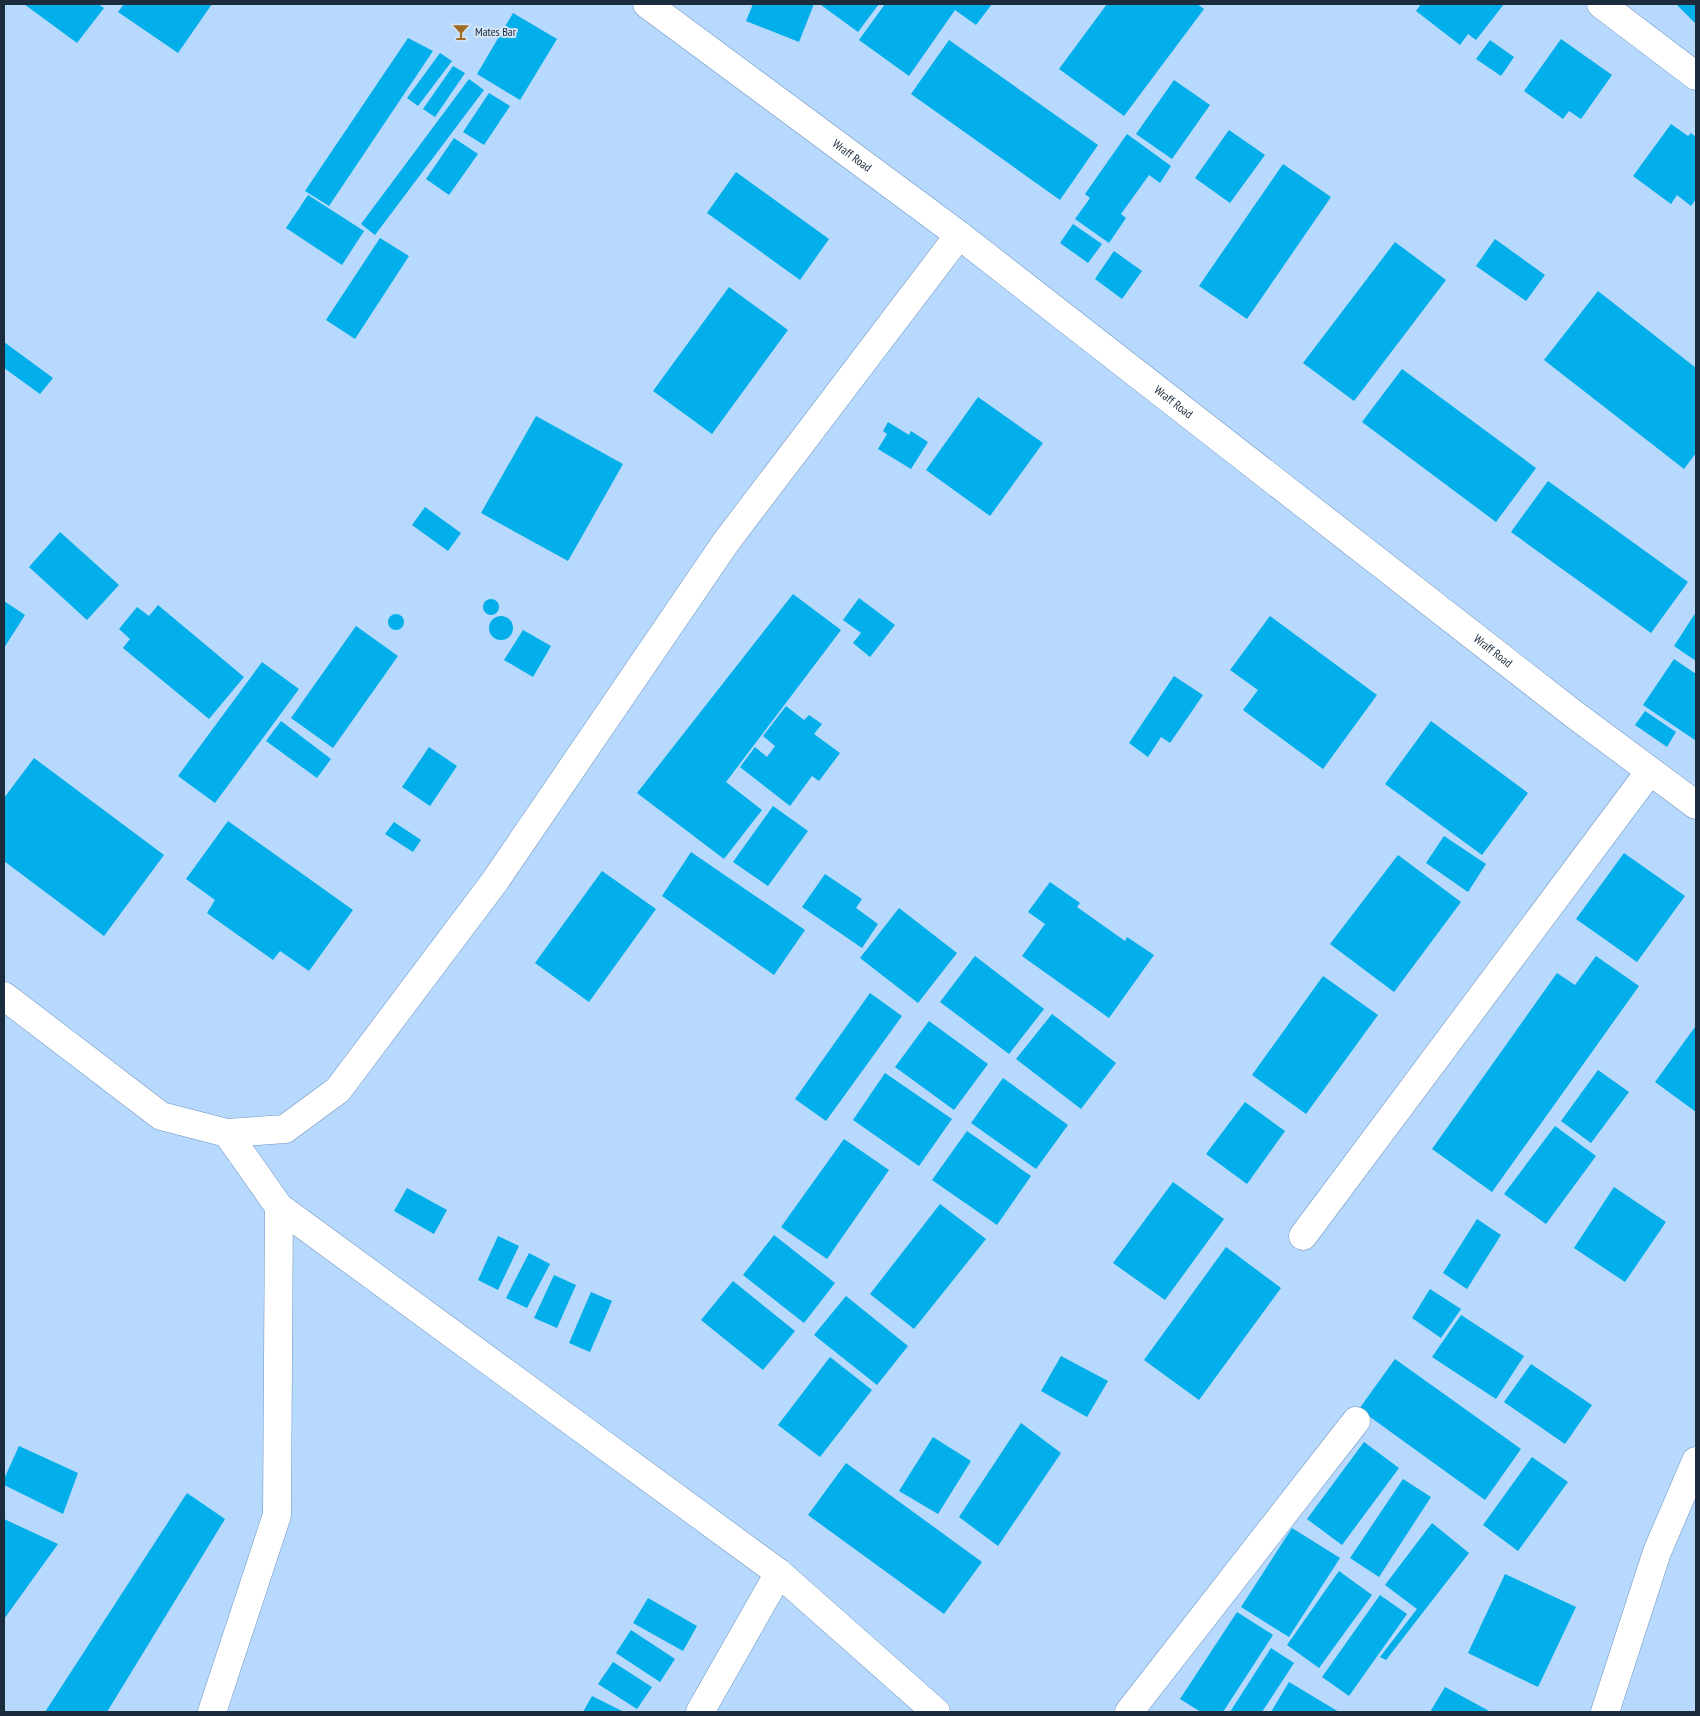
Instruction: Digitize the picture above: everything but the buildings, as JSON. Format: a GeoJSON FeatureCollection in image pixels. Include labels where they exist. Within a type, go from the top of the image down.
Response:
{"type":"FeatureCollection","features":[{"type":"Feature","properties":{"kind":"street","name":"Wraff Road"},"geometry":{"type":"LineString","coordinates":[[647,4],[959,235],[1568,709],[1696,805]]}},
{"type":"Feature","properties":{"kind":"street"},"geometry":{"type":"LineString","coordinates":[[1601,4],[1696,76]]}},
{"type":"Feature","properties":{"kind":"street"},"geometry":{"type":"LineString","coordinates":[[4,996],[161,1116],[227,1133],[285,1129],[338,1090],[495,881],[726,542],[959,235]]}},
{"type":"Feature","properties":{"kind":"street"},"geometry":{"type":"LineString","coordinates":[[1303,1236],[1650,771]]}},
{"type":"Feature","properties":{"kind":"street"},"geometry":{"type":"LineString","coordinates":[[227,1133],[279,1207],[779,1572],[936,1712]]}},
{"type":"Feature","properties":{"kind":"street"},"geometry":{"type":"LineString","coordinates":[[212,1712],[277,1515],[279,1207]]}},
{"type":"Feature","properties":{"kind":"street"},"geometry":{"type":"LineString","coordinates":[[1128,1712],[1356,1422]]}},
{"type":"Feature","properties":{"kind":"street"},"geometry":{"type":"LineString","coordinates":[[1606,1712],[1657,1552],[1696,1461]]}},
{"type":"Feature","properties":{"kind":"street"},"geometry":{"type":"LineString","coordinates":[[700,1712],[779,1572]]}},
{"type":"Feature","properties":{"kind":"place","name":"Mates Bar"},"geometry":{"type":"Point","coordinates":[461,32]}}]}
